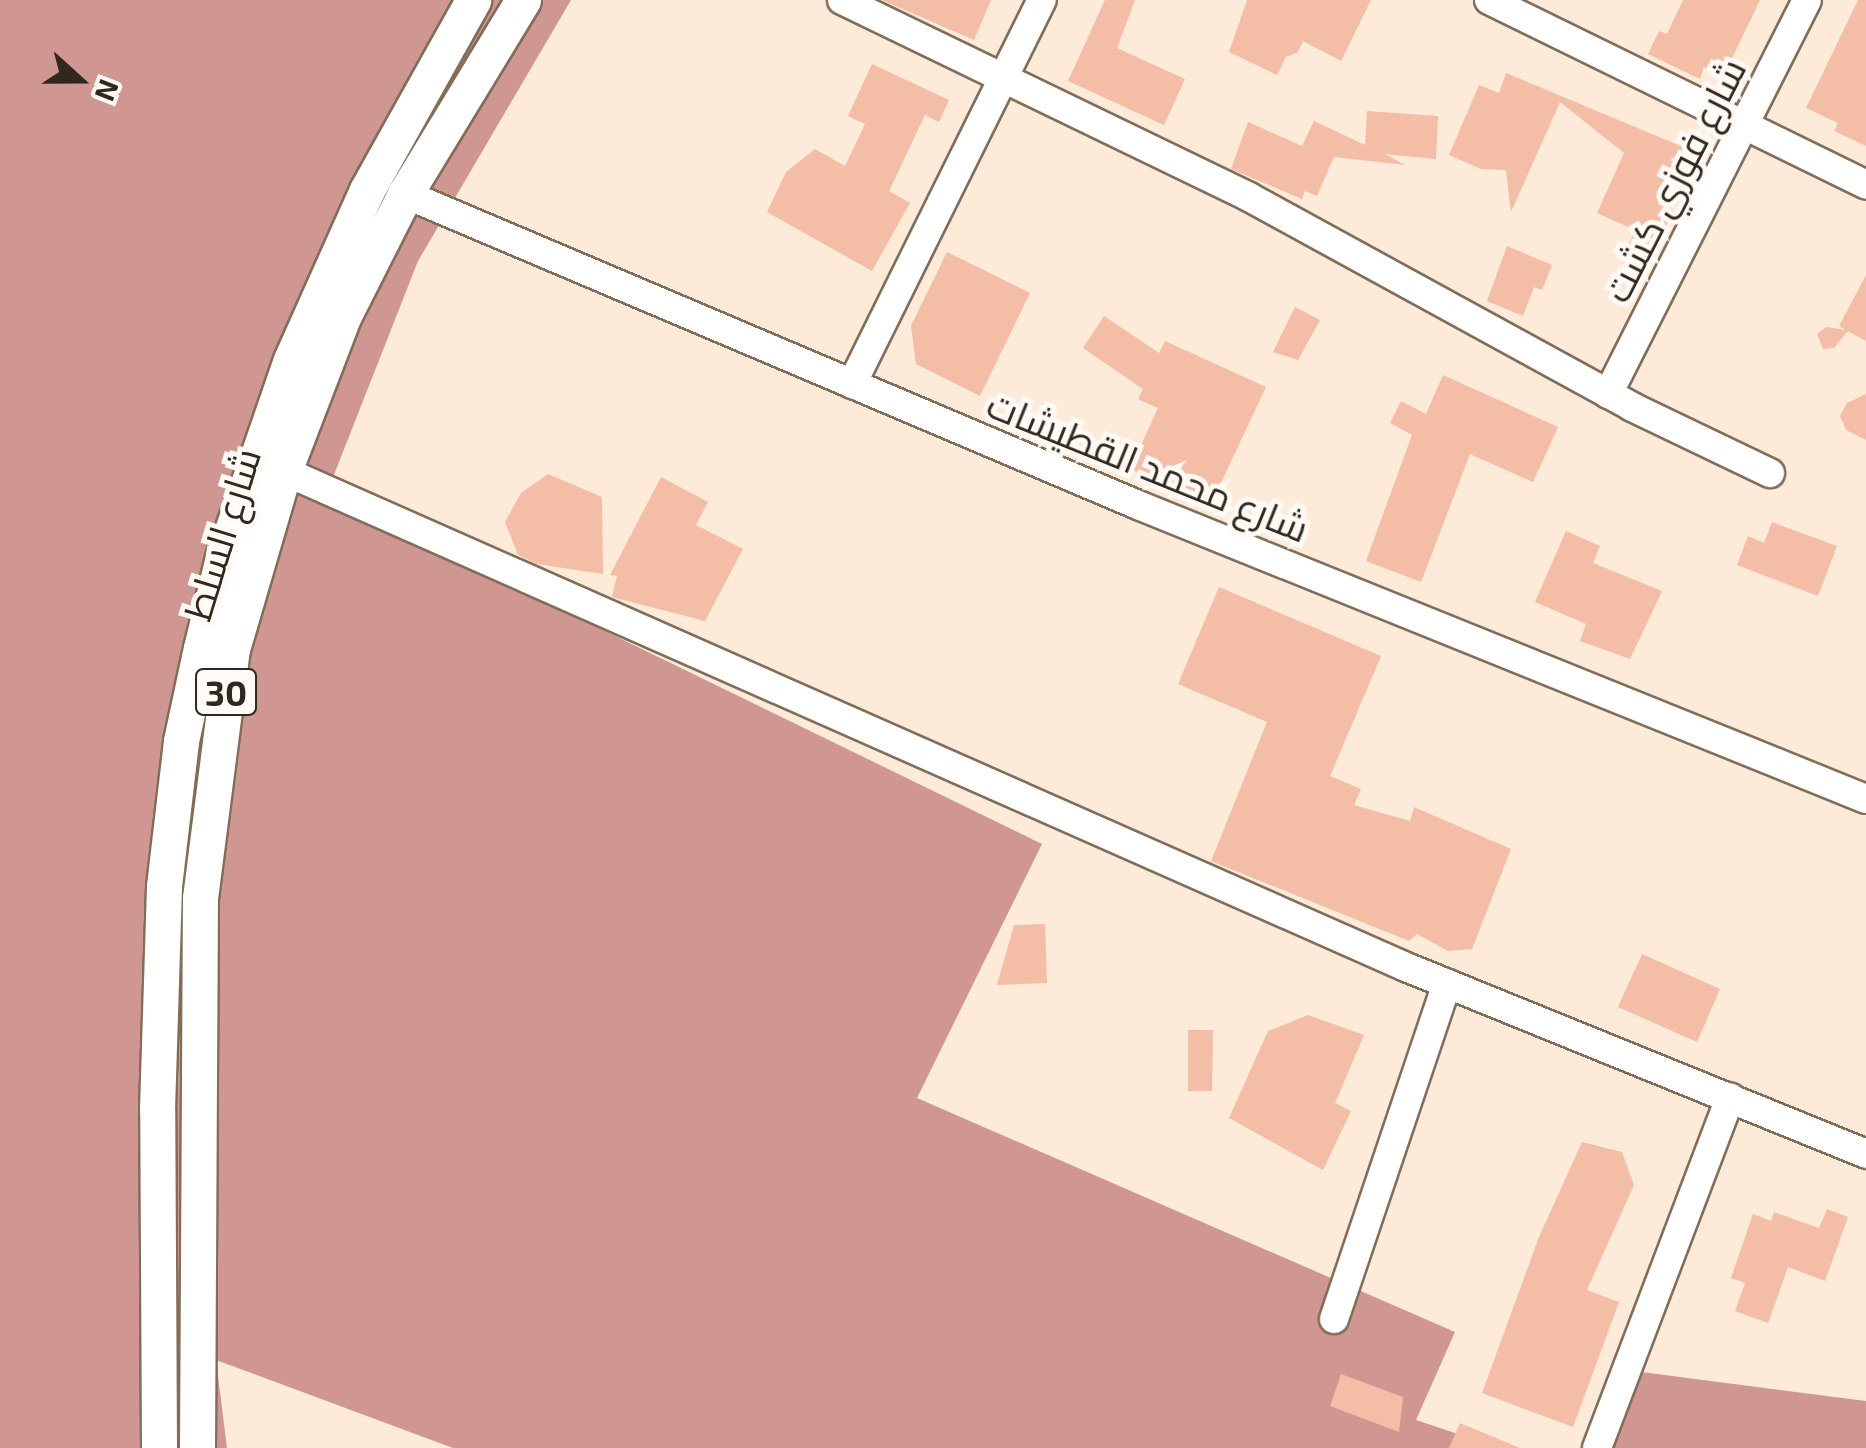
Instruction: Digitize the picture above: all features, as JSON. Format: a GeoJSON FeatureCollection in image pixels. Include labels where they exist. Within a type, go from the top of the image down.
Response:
{"type":"FeatureCollection","features":[{"type":"Feature","properties":{"kind":"main road","name":"شارع السلط"},"geometry":{"type":"LineString","coordinates":[[159,1448],[157,1109],[164,886],[181,741],[201,648],[244,490],[302,332],[368,190],[473,0]]}},
{"type":"Feature","properties":{"kind":"main road","name":"شارع السلط"},"geometry":{"type":"LineString","coordinates":[[197,1448],[202,860],[232,648],[284,471],[344,315],[406,194],[522,0]]}},
{"type":"Feature","properties":{"kind":"street"},"geometry":{"type":"LineString","coordinates":[[842,0],[1249,197],[1608,394],[1770,473]]}},
{"type":"Feature","properties":{"kind":"street"},"geometry":{"type":"LineString","coordinates":[[852,384],[1042,0]]}},
{"type":"Feature","properties":{"kind":"street"},"geometry":{"type":"LineString","coordinates":[[1489,0],[1866,185]]}},
{"type":"Feature","properties":{"kind":"street","name":"شارع فوزي كشت"},"geometry":{"type":"LineString","coordinates":[[1608,394],[1807,0]]}},
{"type":"Feature","properties":{"kind":"street","name":"شارع محمد القطيشات"},"geometry":{"type":"LineString","coordinates":[[406,194],[852,384],[1866,799]]}},
{"type":"Feature","properties":{"kind":"street"},"geometry":{"type":"LineString","coordinates":[[284,471],[1447,982],[1866,1154]]}},
{"type":"Feature","properties":{"kind":"street"},"geometry":{"type":"LineString","coordinates":[[1334,1319],[1447,982]]}},
{"type":"Feature","properties":{"kind":"street"},"geometry":{"type":"LineString","coordinates":[[1597,1448],[1730,1097]]}},
{"type":"Feature","properties":{"kind":"shaded area"},"geometry":{"type":"Polygon","coordinates":[[[0,0],[571,0],[418,261],[326,495],[1042,844],[917,1098],[1455,1332],[1416,1420],[1500,1448],[453,1448],[216,1360],[227,1448],[0,1448],[0,0]]]}},
{"type":"Feature","properties":{"kind":"shaded area"},"geometry":{"type":"Polygon","coordinates":[[[1626,1370],[1866,1401],[1866,1448],[1605,1448],[1626,1370]]]}},
{"type":"Feature","properties":{"kind":"building"},"geometry":{"type":"Polygon","coordinates":[[[882,0],[991,0],[974,40],[882,0]]]}},
{"type":"Feature","properties":{"kind":"building"},"geometry":{"type":"Polygon","coordinates":[[[1105,0],[1135,0],[1117,48],[1185,79],[1164,125],[1068,81],[1105,0]]]}},
{"type":"Feature","properties":{"kind":"building"},"geometry":{"type":"Polygon","coordinates":[[[1247,0],[1371,0],[1341,61],[1303,41],[1298,52],[1286,57],[1277,75],[1229,52],[1247,0]]]}},
{"type":"Feature","properties":{"kind":"building"},"geometry":{"type":"Polygon","coordinates":[[[1683,0],[1760,0],[1723,77],[1704,67],[1700,79],[1648,54],[1659,31],[1667,34],[1683,0]]]}},
{"type":"Feature","properties":{"kind":"building"},"geometry":{"type":"Polygon","coordinates":[[[1858,0],[1866,0],[1866,146],[1834,131],[1838,123],[1806,108],[1858,0]]]}},
{"type":"Feature","properties":{"kind":"building"},"geometry":{"type":"Polygon","coordinates":[[[872,64],[949,100],[939,122],[925,115],[889,191],[910,203],[872,271],[767,212],[786,172],[815,149],[845,166],[865,124],[848,116],[872,64]]]}},
{"type":"Feature","properties":{"kind":"building"},"geometry":{"type":"Polygon","coordinates":[[[1506,73],[1683,147],[1658,204],[1673,210],[1652,259],[1627,248],[1635,230],[1597,213],[1624,153],[1560,102],[1511,212],[1506,170],[1481,169],[1449,155],[1479,85],[1499,93],[1506,73]]]}},
{"type":"Feature","properties":{"kind":"building"},"geometry":{"type":"Polygon","coordinates":[[[1367,111],[1438,116],[1436,159],[1385,154],[1405,165],[1334,157],[1317,196],[1305,191],[1302,199],[1231,169],[1248,122],[1302,146],[1314,121],[1365,145],[1367,111]]]}},
{"type":"Feature","properties":{"kind":"building"},"geometry":{"type":"Polygon","coordinates":[[[1507,246],[1552,265],[1542,290],[1534,287],[1523,316],[1487,301],[1507,246]]]}},
{"type":"Feature","properties":{"kind":"building"},"geometry":{"type":"Polygon","coordinates":[[[947,252],[1030,293],[980,396],[916,364],[911,326],[947,252]]]}},
{"type":"Feature","properties":{"kind":"building"},"geometry":{"type":"Polygon","coordinates":[[[1866,275],[1866,341],[1848,331],[1834,348],[1823,349],[1817,334],[1826,327],[1846,330],[1839,326],[1866,275]]]}},
{"type":"Feature","properties":{"kind":"building"},"geometry":{"type":"Polygon","coordinates":[[[1295,307],[1320,320],[1298,360],[1273,352],[1295,307]]]}},
{"type":"Feature","properties":{"kind":"building"},"geometry":{"type":"Polygon","coordinates":[[[1104,316],[1159,353],[1165,341],[1266,387],[1210,506],[1130,469],[1158,408],[1138,399],[1143,389],[1083,348],[1104,316]]]}},
{"type":"Feature","properties":{"kind":"building"},"geometry":{"type":"Polygon","coordinates":[[[1443,375],[1558,427],[1533,482],[1470,454],[1421,582],[1366,561],[1412,435],[1390,423],[1401,401],[1426,414],[1443,375]]]}},
{"type":"Feature","properties":{"kind":"building"},"geometry":{"type":"Polygon","coordinates":[[[1866,394],[1866,440],[1846,430],[1840,416],[1847,403],[1866,394]]]}},
{"type":"Feature","properties":{"kind":"building"},"geometry":{"type":"Polygon","coordinates":[[[548,474],[602,497],[603,574],[537,564],[518,555],[505,522],[521,493],[548,474]]]}},
{"type":"Feature","properties":{"kind":"building"},"geometry":{"type":"Polygon","coordinates":[[[661,477],[708,502],[696,525],[743,549],[705,621],[612,597],[617,576],[610,575],[661,477]]]}},
{"type":"Feature","properties":{"kind":"building"},"geometry":{"type":"Polygon","coordinates":[[[1772,522],[1837,546],[1818,596],[1737,565],[1748,536],[1764,543],[1772,522]]]}},
{"type":"Feature","properties":{"kind":"building"},"geometry":{"type":"Polygon","coordinates":[[[1566,531],[1600,546],[1593,563],[1662,591],[1630,659],[1580,641],[1586,624],[1535,602],[1566,531]]]}},
{"type":"Feature","properties":{"kind":"building"},"geometry":{"type":"Polygon","coordinates":[[[1219,587],[1381,656],[1330,776],[1361,789],[1354,805],[1410,821],[1414,807],[1511,849],[1472,949],[1448,951],[1417,934],[1409,941],[1211,861],[1267,722],[1178,684],[1219,587]]]}},
{"type":"Feature","properties":{"kind":"building"},"geometry":{"type":"Polygon","coordinates":[[[1045,924],[1047,983],[997,985],[1014,925],[1045,924]]]}},
{"type":"Feature","properties":{"kind":"building"},"geometry":{"type":"Polygon","coordinates":[[[1642,954],[1720,989],[1697,1042],[1618,1007],[1642,954]]]}},
{"type":"Feature","properties":{"kind":"building"},"geometry":{"type":"Polygon","coordinates":[[[1308,1015],[1364,1035],[1335,1103],[1351,1111],[1323,1170],[1229,1118],[1268,1031],[1308,1015]]]}},
{"type":"Feature","properties":{"kind":"building"},"geometry":{"type":"Polygon","coordinates":[[[1188,1030],[1213,1030],[1212,1091],[1188,1091],[1188,1030]]]}},
{"type":"Feature","properties":{"kind":"building"},"geometry":{"type":"Polygon","coordinates":[[[1582,1142],[1622,1152],[1634,1185],[1587,1290],[1619,1302],[1573,1427],[1482,1393],[1539,1237],[1582,1142]]]}},
{"type":"Feature","properties":{"kind":"building"},"geometry":{"type":"Polygon","coordinates":[[[1827,1209],[1848,1217],[1825,1281],[1788,1267],[1768,1323],[1735,1311],[1745,1283],[1731,1278],[1753,1214],[1771,1221],[1774,1212],[1819,1228],[1827,1209]]]}},
{"type":"Feature","properties":{"kind":"building"},"geometry":{"type":"Polygon","coordinates":[[[1341,1374],[1403,1397],[1399,1432],[1330,1406],[1341,1374]]]}},
{"type":"Feature","properties":{"kind":"building"},"geometry":{"type":"Polygon","coordinates":[[[1460,1423],[1520,1448],[1449,1448],[1460,1423]]]}}]}
